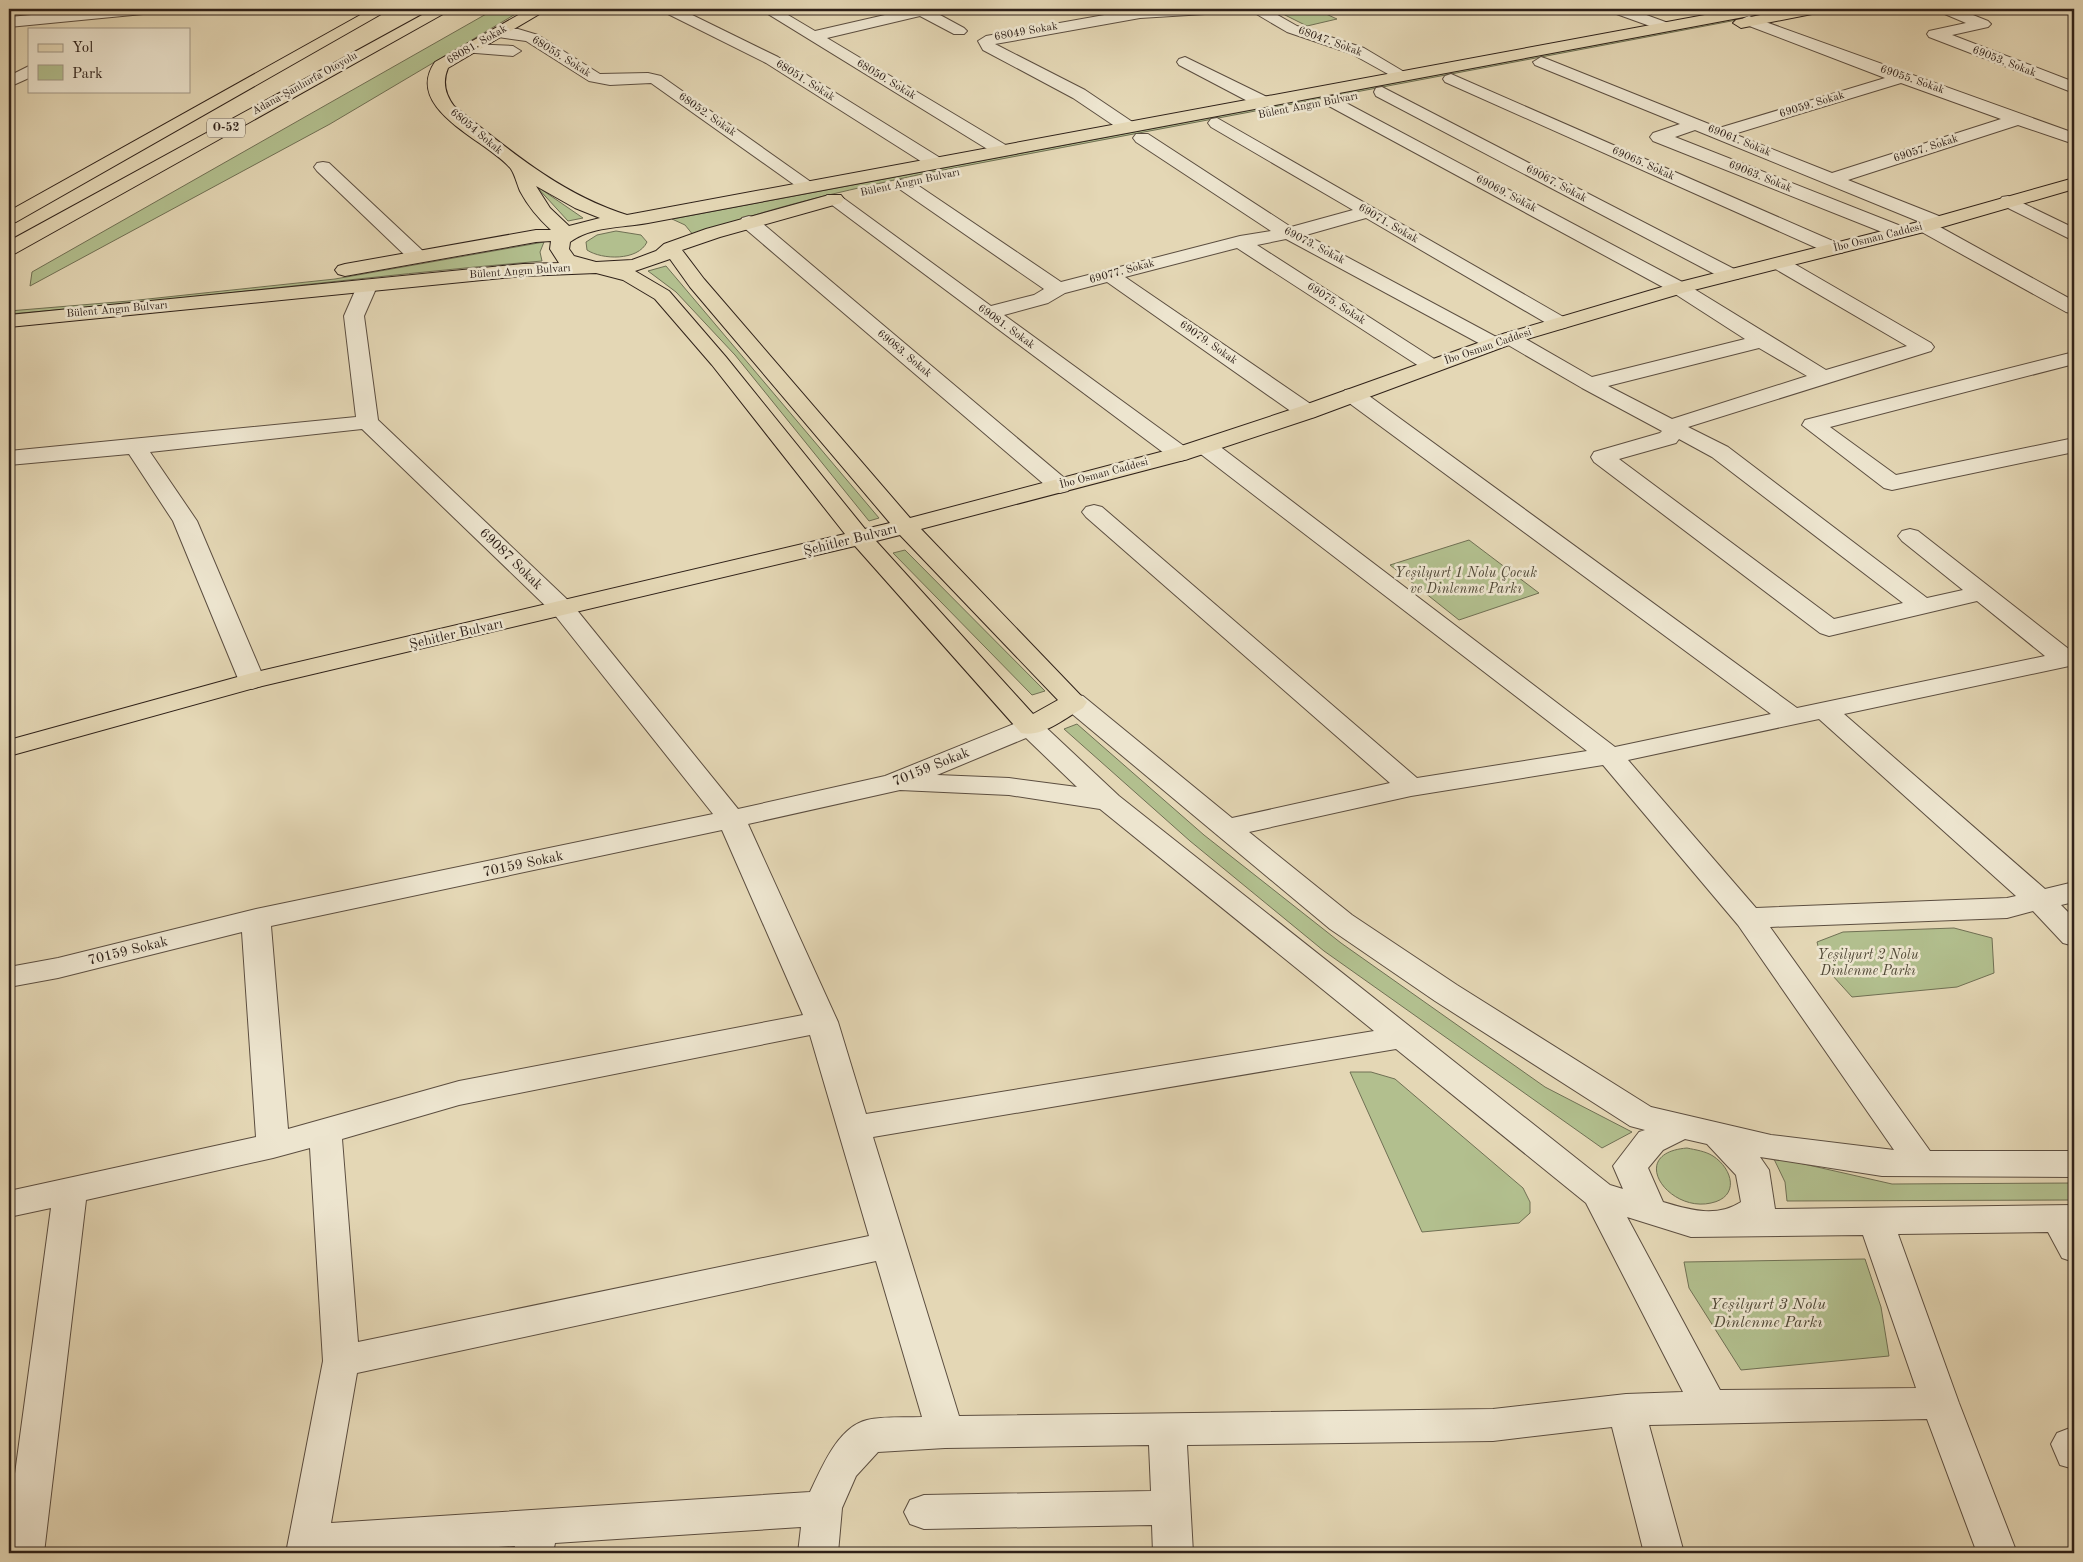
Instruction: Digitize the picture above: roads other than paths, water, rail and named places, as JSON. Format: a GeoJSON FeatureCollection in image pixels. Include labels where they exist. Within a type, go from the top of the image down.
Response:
{"type":"FeatureCollection","features":[{"type":"Feature","properties":{"kind":"main road","name":"O-52"},"geometry":{"type":"LineString","coordinates":[[9,218],[382,9]]}},
{"type":"Feature","properties":{"kind":"main road","name":"Adana-Şanlıurfa Otoyolu"},"geometry":{"type":"LineString","coordinates":[[9,249],[444,9]]}},
{"type":"Feature","properties":{"kind":"main road","name":"68081. Sokak"},"geometry":{"type":"LineString","coordinates":[[441,65],[540,9]]}},
{"type":"Feature","properties":{"kind":"main road","name":"Bülent Angın Bulvarı"},"geometry":{"type":"LineString","coordinates":[[9,320],[368,284],[540,269],[624,267],[650,262],[671,248],[748,222],[833,199],[1263,102],[1666,27],[1812,9]]}},
{"type":"Feature","properties":{"kind":"main road","name":"Bülent Angın Bulvarı"},"geometry":{"type":"LineString","coordinates":[[9,303],[262,282],[536,236],[568,235],[590,225],[627,220],[1003,151],[1135,132],[1217,123],[1451,80],[1755,15]]}},
{"type":"Feature","properties":{"kind":"main road","name":"68054 Sokak"},"geometry":{"type":"LineString","coordinates":[[441,65],[435,83],[444,104],[459,120],[518,167],[558,193],[602,214],[627,220]]}},
{"type":"Feature","properties":{"kind":"main road"},"geometry":{"type":"LineString","coordinates":[[518,167],[531,198],[541,212],[568,235],[559,246],[560,254],[567,260],[630,276],[662,294],[719,361],[860,538],[1030,727],[1074,702],[906,527],[697,283],[671,248],[673,240],[669,232],[660,226],[627,220]]}},
{"type":"Feature","properties":{"kind":"main road","name":"İbo Osman Caddesi"},"geometry":{"type":"LineString","coordinates":[[906,527],[1206,447],[1502,340],[1679,288],[1931,224],[2074,183]]}},
{"type":"Feature","properties":{"kind":"main road","name":"Şehitler Bulvarı"},"geometry":{"type":"LineString","coordinates":[[9,748],[252,682],[906,527]]}},
{"type":"Feature","properties":{"kind":"street"},"geometry":{"type":"LineString","coordinates":[[9,22],[89,12],[144,9]]}},
{"type":"Feature","properties":{"kind":"street"},"geometry":{"type":"LineString","coordinates":[[108,28],[144,9]]}},
{"type":"Feature","properties":{"kind":"street","name":"68051. Sokak"},"geometry":{"type":"LineString","coordinates":[[669,9],[772,60],[936,163]]}},
{"type":"Feature","properties":{"kind":"street","name":"68050. Sokak"},"geometry":{"type":"LineString","coordinates":[[768,9],[1003,151]]}},
{"type":"Feature","properties":{"kind":"street","name":"68049 Sokak"},"geometry":{"type":"LineString","coordinates":[[1135,132],[1079,94],[989,48],[986,41],[1149,10],[1205,9]]}},
{"type":"Feature","properties":{"kind":"street","name":"68047. Sokak"},"geometry":{"type":"LineString","coordinates":[[1256,9],[1292,29],[1358,51],[1403,76]]}},
{"type":"Feature","properties":{"kind":"street"},"geometry":{"type":"LineString","coordinates":[[1616,9],[1666,27]]}},
{"type":"Feature","properties":{"kind":"street","name":"69053. Sokak"},"geometry":{"type":"LineString","coordinates":[[1945,9],[1983,24],[1935,34],[2074,88]]}},
{"type":"Feature","properties":{"kind":"street"},"geometry":{"type":"LineString","coordinates":[[814,36],[922,10],[959,31]]}},
{"type":"Feature","properties":{"kind":"street","name":"69055. Sokak"},"geometry":{"type":"LineString","coordinates":[[1755,15],[1837,55],[2074,138]]}},
{"type":"Feature","properties":{"kind":"street","name":"68055. Sokak"},"geometry":{"type":"LineString","coordinates":[[497,33],[518,34],[532,38],[594,78]]}},
{"type":"Feature","properties":{"kind":"street"},"geometry":{"type":"LineString","coordinates":[[772,60],[833,48]]}},
{"type":"Feature","properties":{"kind":"street"},"geometry":{"type":"LineString","coordinates":[[469,49],[513,51]]}},
{"type":"Feature","properties":{"kind":"street"},"geometry":{"type":"LineString","coordinates":[[1185,62],[1263,102]]}},
{"type":"Feature","properties":{"kind":"street","name":"69061. Sokak"},"geometry":{"type":"LineString","coordinates":[[1540,62],[1833,179],[1931,224],[2073,308]]}},
{"type":"Feature","properties":{"kind":"street"},"geometry":{"type":"LineString","coordinates":[[9,64],[28,63]]}},
{"type":"Feature","properties":{"kind":"street"},"geometry":{"type":"LineString","coordinates":[[9,82],[28,71]]}},
{"type":"Feature","properties":{"kind":"street","name":"69059. Sokak"},"geometry":{"type":"LineString","coordinates":[[1719,134],[1904,77]]}},
{"type":"Feature","properties":{"kind":"street","name":"68052. Sokak"},"geometry":{"type":"LineString","coordinates":[[594,78],[603,80],[655,79],[809,187]]}},
{"type":"Feature","properties":{"kind":"street","name":"69065. Sokak"},"geometry":{"type":"LineString","coordinates":[[1451,80],[1835,249]]}},
{"type":"Feature","properties":{"kind":"street","name":"69067. Sokak"},"geometry":{"type":"LineString","coordinates":[[1382,92],[1731,275]]}},
{"type":"Feature","properties":{"kind":"street","name":"69069. Sokak"},"geometry":{"type":"LineString","coordinates":[[1333,101],[1679,288],[1762,342],[1825,378]]}},
{"type":"Feature","properties":{"kind":"street","name":"69057. Sokak"},"geometry":{"type":"LineString","coordinates":[[1833,179],[2018,119]]}},
{"type":"Feature","properties":{"kind":"street","name":"69071. Sokak"},"geometry":{"type":"LineString","coordinates":[[1217,123],[1560,323]]}},
{"type":"Feature","properties":{"kind":"street","name":"69063. Sokak"},"geometry":{"type":"LineString","coordinates":[[1696,124],[1658,137],[1899,232]]}},
{"type":"Feature","properties":{"kind":"street","name":"69073. Sokak"},"geometry":{"type":"LineString","coordinates":[[1135,132],[1268,222],[1720,452],[1922,606]]}},
{"type":"Feature","properties":{"kind":"street"},"geometry":{"type":"LineString","coordinates":[[323,167],[418,257]]}},
{"type":"Feature","properties":{"kind":"street"},"geometry":{"type":"LineString","coordinates":[[904,184],[1058,289]]}},
{"type":"Feature","properties":{"kind":"street","name":"69081. Sokak"},"geometry":{"type":"LineString","coordinates":[[833,199],[1180,454]]}},
{"type":"Feature","properties":{"kind":"street"},"geometry":{"type":"LineString","coordinates":[[2008,201],[2074,235]]}},
{"type":"Feature","properties":{"kind":"street","name":"69077. Sokak"},"geometry":{"type":"LineString","coordinates":[[988,314],[1041,299],[1058,289],[1109,275],[1240,242],[1291,233],[1367,212]]}},
{"type":"Feature","properties":{"kind":"street","name":"69083. Sokak"},"geometry":{"type":"LineString","coordinates":[[748,222],[1060,486]]}},
{"type":"Feature","properties":{"kind":"street","name":"69075. Sokak"},"geometry":{"type":"LineString","coordinates":[[1240,242],[1432,366]]}},
{"type":"Feature","properties":{"kind":"street"},"geometry":{"type":"LineString","coordinates":[[1779,263],[1924,348],[1704,414],[1681,422],[1668,438],[1602,457],[1829,628],[1981,593]]}},
{"type":"Feature","properties":{"kind":"street","name":"69079. Sokak"},"geometry":{"type":"LineString","coordinates":[[1109,275],[1307,412]]}},
{"type":"Feature","properties":{"kind":"street"},"geometry":{"type":"LineString","coordinates":[[9,458],[134,447],[367,422],[354,316],[368,284]]}},
{"type":"Feature","properties":{"kind":"street"},"geometry":{"type":"LineString","coordinates":[[1589,384],[1762,342]]}},
{"type":"Feature","properties":{"kind":"street"},"geometry":{"type":"LineString","coordinates":[[2074,358],[1813,425],[1892,483],[2074,445]]}},
{"type":"Feature","properties":{"kind":"street"},"geometry":{"type":"LineString","coordinates":[[2053,362],[2074,376]]}},
{"type":"Feature","properties":{"kind":"street"},"geometry":{"type":"LineString","coordinates":[[1353,395],[1792,717]]}},
{"type":"Feature","properties":{"kind":"street","name":"69087 Sokak"},"geometry":{"type":"LineString","coordinates":[[367,422],[563,609],[731,818],[822,1022],[945,1432]]}},
{"type":"Feature","properties":{"kind":"street"},"geometry":{"type":"LineString","coordinates":[[134,447],[185,521],[252,682]]}},
{"type":"Feature","properties":{"kind":"street"},"geometry":{"type":"LineString","coordinates":[[1206,447],[1610,756],[1748,918],[1921,1164]]}},
{"type":"Feature","properties":{"kind":"street"},"geometry":{"type":"LineString","coordinates":[[1094,512],[1411,787]]}},
{"type":"Feature","properties":{"kind":"street"},"geometry":{"type":"LineString","coordinates":[[1910,536],[1981,593],[2070,658]]}},
{"type":"Feature","properties":{"kind":"street"},"geometry":{"type":"LineString","coordinates":[[1227,828],[1411,787],[1610,756],[2070,658]]}},
{"type":"Feature","properties":{"kind":"street"},"geometry":{"type":"LineString","coordinates":[[1074,702],[1341,922],[1446,993],[1642,1118],[1771,1147],[1882,1163],[2074,1164]]}},
{"type":"Feature","properties":{"kind":"street"},"geometry":{"type":"LineString","coordinates":[[1824,710],[2039,900],[2074,936]]}},
{"type":"Feature","properties":{"kind":"street"},"geometry":{"type":"LineString","coordinates":[[1030,727],[1109,802],[1598,1194],[1691,1224],[1876,1221],[2069,1228]]}},
{"type":"Feature","properties":{"kind":"street","name":"70159 Sokak"},"geometry":{"type":"LineString","coordinates":[[9,977],[58,968],[256,919],[593,850],[893,783],[1030,727]]}},
{"type":"Feature","properties":{"kind":"street"},"geometry":{"type":"LineString","coordinates":[[893,783],[985,783],[1079,795],[1109,802]]}},
{"type":"Feature","properties":{"kind":"street"},"geometry":{"type":"LineString","coordinates":[[1748,918],[2007,908],[2074,892]]}},
{"type":"Feature","properties":{"kind":"street"},"geometry":{"type":"LineString","coordinates":[[256,919],[273,1146]]}},
{"type":"Feature","properties":{"kind":"street"},"geometry":{"type":"LineString","coordinates":[[9,1204],[273,1146],[459,1093],[822,1022]]}},
{"type":"Feature","properties":{"kind":"street"},"geometry":{"type":"LineString","coordinates":[[853,1128],[1404,1038]]}},
{"type":"Feature","properties":{"kind":"street"},"geometry":{"type":"LineString","coordinates":[[1650,1211],[1630,1166],[1652,1140],[1681,1127]]}},
{"type":"Feature","properties":{"kind":"street"},"geometry":{"type":"LineString","coordinates":[[324,1131],[341,1361],[308,1548],[536,1540],[822,1508]]}},
{"type":"Feature","properties":{"kind":"street"},"geometry":{"type":"LineString","coordinates":[[1720,1136],[1752,1170],[1759,1207],[1733,1224]]}},
{"type":"Feature","properties":{"kind":"street"},"geometry":{"type":"LineString","coordinates":[[24,1553],[70,1190]]}},
{"type":"Feature","properties":{"kind":"street"},"geometry":{"type":"LineString","coordinates":[[1598,1194],[1709,1406]]}},
{"type":"Feature","properties":{"kind":"street"},"geometry":{"type":"LineString","coordinates":[[1876,1221],[1940,1403],[1998,1553]]}},
{"type":"Feature","properties":{"kind":"street"},"geometry":{"type":"LineString","coordinates":[[341,1361],[889,1245]]}},
{"type":"Feature","properties":{"kind":"street"},"geometry":{"type":"LineString","coordinates":[[818,1553],[822,1508],[842,1465],[868,1436],[945,1432],[1493,1425],[1626,1410],[1709,1406],[1940,1403]]}},
{"type":"Feature","properties":{"kind":"street"},"geometry":{"type":"LineString","coordinates":[[1626,1410],[1664,1553]]}},
{"type":"Feature","properties":{"kind":"street"},"geometry":{"type":"LineString","coordinates":[[1167,1429],[1173,1553]]}},
{"type":"Feature","properties":{"kind":"street"},"geometry":{"type":"LineString","coordinates":[[924,1512],[1171,1508]]}},
{"type":"Feature","properties":{"kind":"park label","name":"Yeşilyurt 1 Nolu Çocuk ve Dinlenme Parkı"},"geometry":{"type":"Point","coordinates":[1466,582]}},
{"type":"Feature","properties":{"kind":"park label","name":"Yeşilyurt 2 Nolu Dinlenme Parkı"},"geometry":{"type":"Point","coordinates":[1868,964]}},
{"type":"Feature","properties":{"kind":"park label","name":"Yeşilyurt 3 Nolu Dinlenme Parkı"},"geometry":{"type":"Point","coordinates":[1768,1314]}}]}
